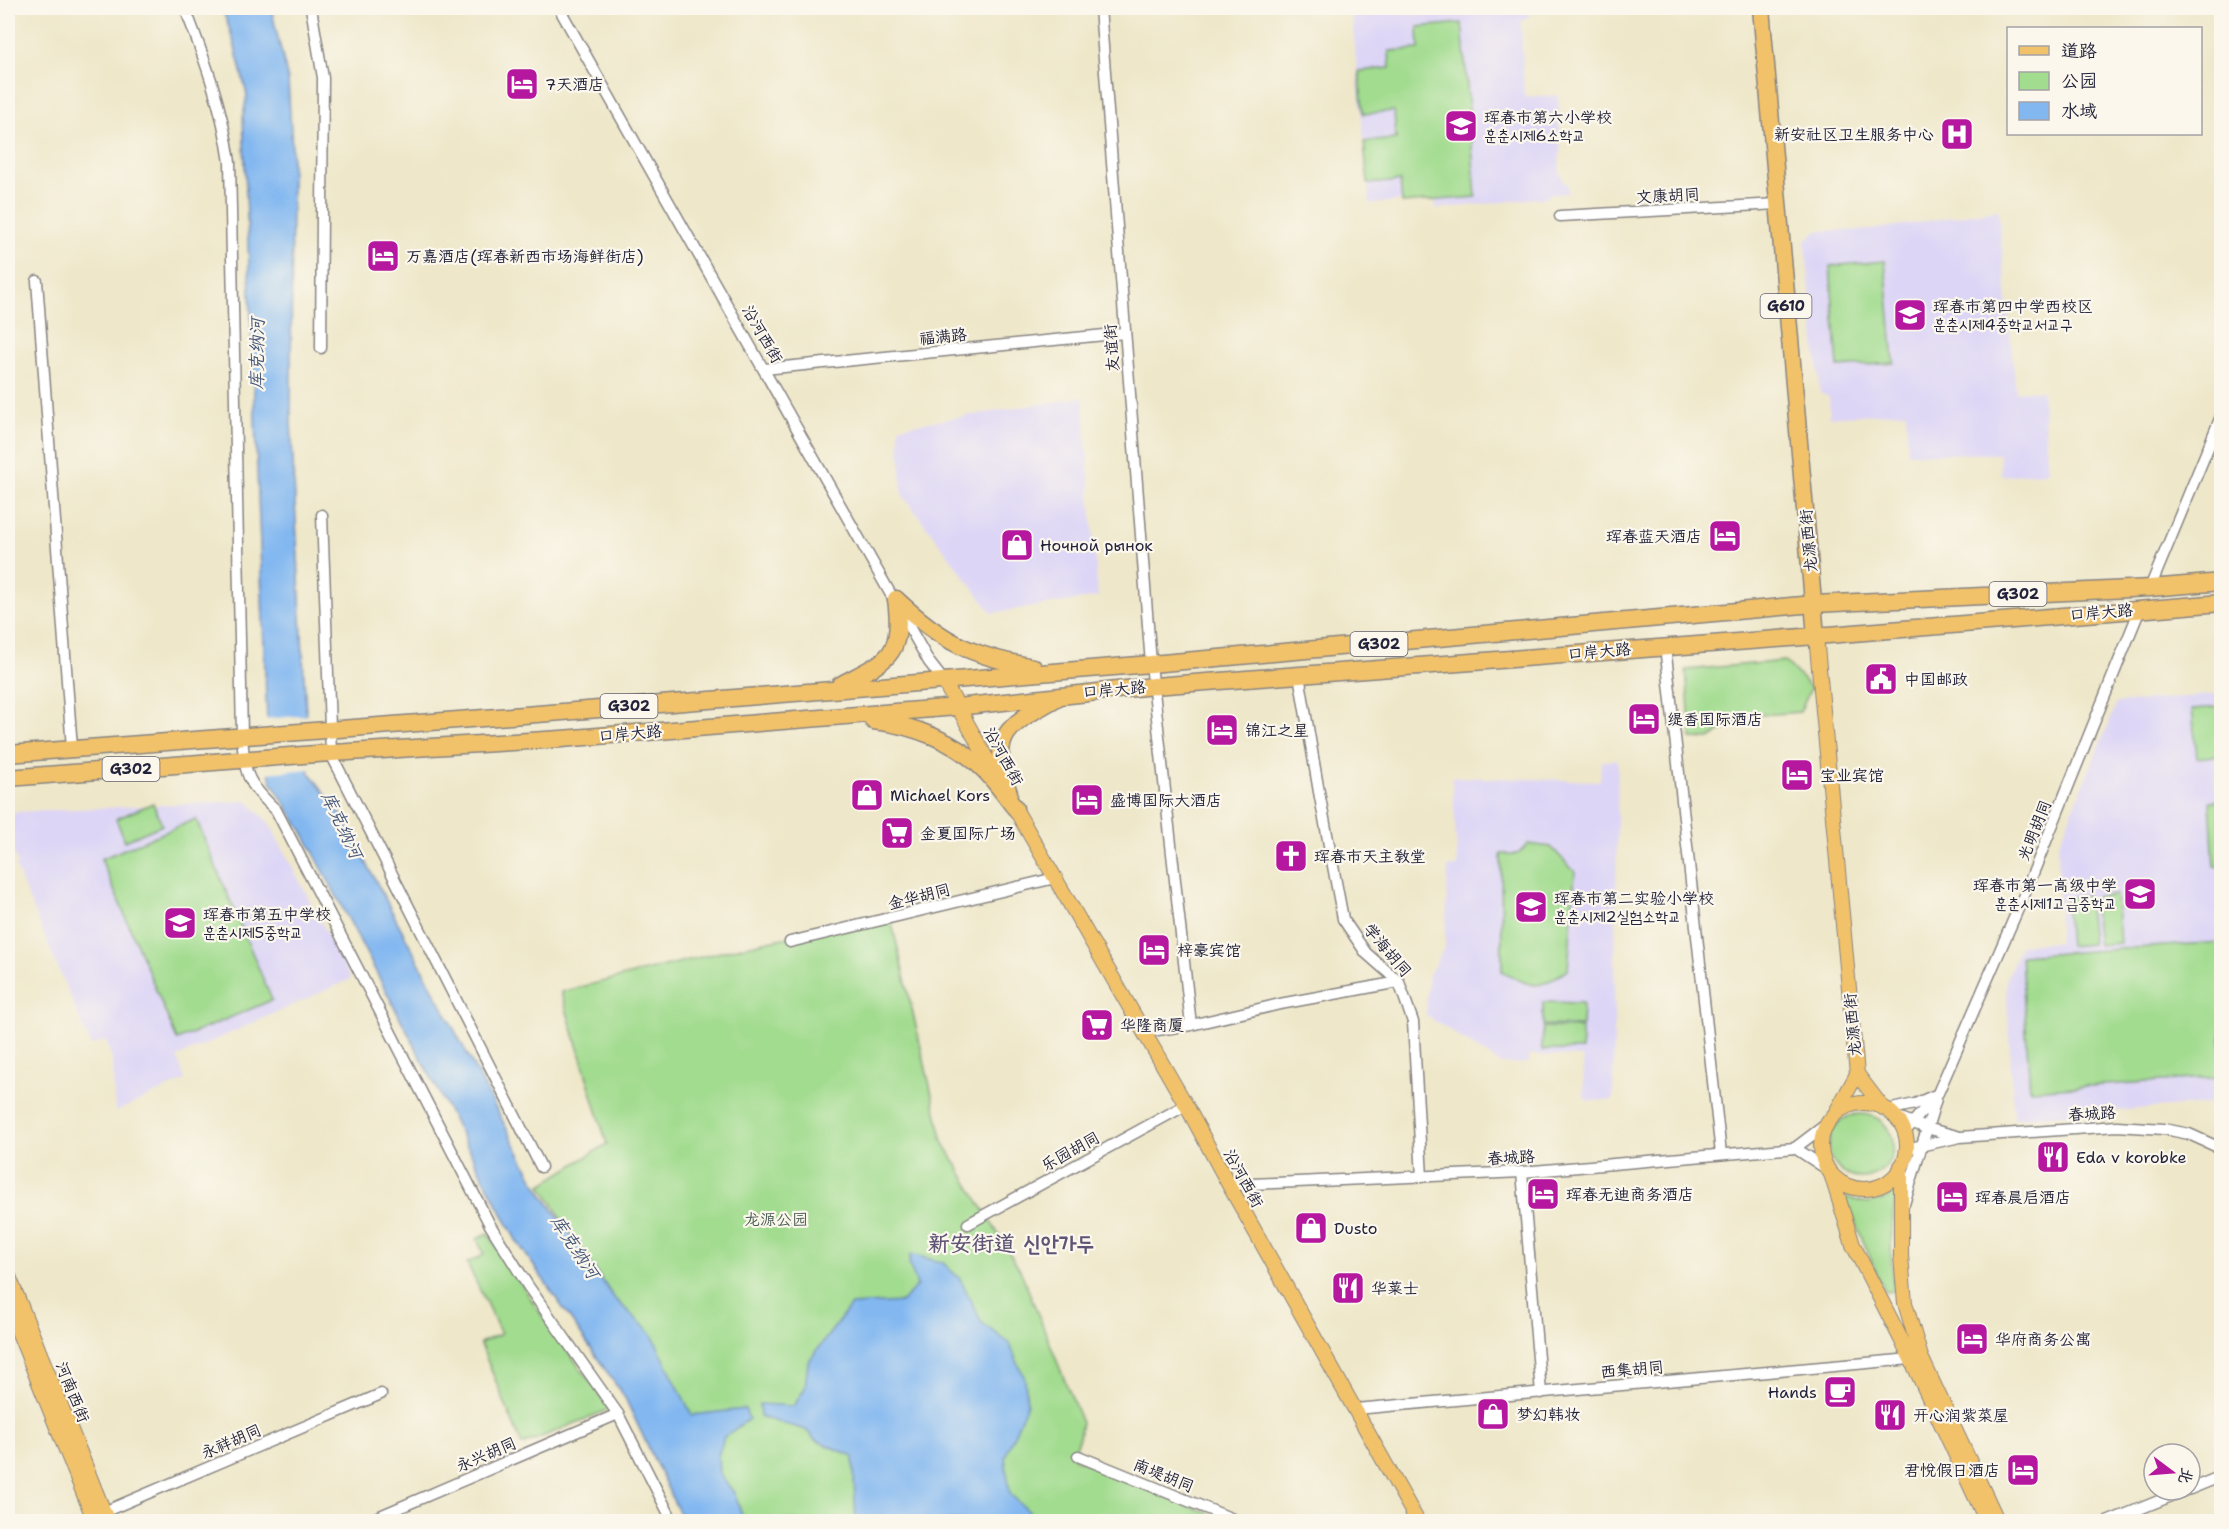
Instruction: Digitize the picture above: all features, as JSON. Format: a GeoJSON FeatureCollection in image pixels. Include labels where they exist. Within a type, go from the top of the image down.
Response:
{"type":"FeatureCollection","features":[{"type":"Feature","properties":{"kind":"highway","name":"龙源西街"},"geometry":{"type":"LineString","coordinates":[[1761,8],[1816,636]]}},
{"type":"Feature","properties":{"kind":"highway","name":"口岸大路"},"geometry":{"type":"LineString","coordinates":[[8,753],[1151,664],[1814,604],[2150,588],[2222,582]]}},
{"type":"Feature","properties":{"kind":"highway"},"geometry":{"type":"LineString","coordinates":[[896,599],[919,621],[971,652],[1002,662],[1057,671]]}},
{"type":"Feature","properties":{"kind":"highway"},"geometry":{"type":"LineString","coordinates":[[832,689],[880,664],[887,657],[898,637],[896,599]]}},
{"type":"Feature","properties":{"kind":"highway","name":"口岸大路"},"geometry":{"type":"LineString","coordinates":[[8,778],[561,739],[957,706],[1154,686],[2222,603]]}},
{"type":"Feature","properties":{"kind":"highway"},"geometry":{"type":"LineString","coordinates":[[1015,808],[1001,769],[1000,757],[1006,736],[1018,721],[1065,694]]}},
{"type":"Feature","properties":{"kind":"highway"},"geometry":{"type":"LineString","coordinates":[[837,716],[895,723],[919,730],[971,758],[986,772],[1015,808]]}},
{"type":"Feature","properties":{"kind":"main road","name":"龙源西街"},"geometry":{"type":"LineString","coordinates":[[1816,636],[1857,1074],[1887,1111]]}},
{"type":"Feature","properties":{"kind":"main road","name":"沿河西街"},"geometry":{"type":"LineString","coordinates":[[943,680],[1186,1105],[1418,1521]]}},
{"type":"Feature","properties":{"kind":"main road","name":"龙源西街"},"geometry":{"type":"LineString","coordinates":[[1831,1119],[1857,1074]]}},
{"type":"Feature","properties":{"kind":"main road"},"geometry":{"type":"LineString","coordinates":[[1987,1521],[1911,1359],[1853,1245],[1829,1172],[1822,1158],[1823,1134],[1831,1119],[1846,1107],[1871,1104],[1887,1111],[1908,1128],[1906,1149],[1901,1166],[1900,1217],[1905,1303],[1921,1357],[1998,1521]]}},
{"type":"Feature","properties":{"kind":"main road"},"geometry":{"type":"LineString","coordinates":[[1829,1172],[1841,1183],[1854,1188],[1868,1189],[1887,1181],[1901,1166]]}},
{"type":"Feature","properties":{"kind":"main road","name":"河南西街"},"geometry":{"type":"LineString","coordinates":[[8,1274],[100,1518]]}},
{"type":"Feature","properties":{"kind":"main road","name":"河南西街"},"geometry":{"type":"LineString","coordinates":[[8,1306],[100,1518]]}},
{"type":"Feature","properties":{"kind":"street"},"geometry":{"type":"LineString","coordinates":[[185,8],[212,78],[224,122],[231,162],[250,783],[276,810],[490,1225],[528,1286],[618,1414],[673,1521]]}},
{"type":"Feature","properties":{"kind":"street"},"geometry":{"type":"LineString","coordinates":[[311,8],[323,78],[321,348]]}},
{"type":"Feature","properties":{"kind":"street","name":"沿河西街"},"geometry":{"type":"LineString","coordinates":[[559,8],[930,662],[943,680]]}},
{"type":"Feature","properties":{"kind":"street","name":"友谊街"},"geometry":{"type":"LineString","coordinates":[[1100,8],[1151,664],[1191,1025]]}},
{"type":"Feature","properties":{"kind":"street","name":"文康胡同"},"geometry":{"type":"LineString","coordinates":[[1560,216],[1778,204]]}},
{"type":"Feature","properties":{"kind":"street"},"geometry":{"type":"LineString","coordinates":[[37,281],[72,748]]}},
{"type":"Feature","properties":{"kind":"street","name":"福满路"},"geometry":{"type":"LineString","coordinates":[[765,369],[1125,333]]}},
{"type":"Feature","properties":{"kind":"street"},"geometry":{"type":"LineString","coordinates":[[2150,588],[2222,414]]}},
{"type":"Feature","properties":{"kind":"street"},"geometry":{"type":"LineString","coordinates":[[322,515],[324,754],[541,1167]]}},
{"type":"Feature","properties":{"kind":"street","name":"光明胡同"},"geometry":{"type":"LineString","coordinates":[[1908,1128],[1938,1093],[2025,893],[2140,609]]}},
{"type":"Feature","properties":{"kind":"street"},"geometry":{"type":"LineString","coordinates":[[1665,646],[1721,1154]]}},
{"type":"Feature","properties":{"kind":"street","name":"学海胡同"},"geometry":{"type":"LineString","coordinates":[[1299,675],[1343,919],[1366,953],[1399,982],[1413,1022],[1422,1177]]}},
{"type":"Feature","properties":{"kind":"street","name":"金华胡同"},"geometry":{"type":"LineString","coordinates":[[790,942],[1055,878]]}},
{"type":"Feature","properties":{"kind":"street"},"geometry":{"type":"LineString","coordinates":[[1144,1032],[1191,1025],[1280,1004],[1399,982]]}},
{"type":"Feature","properties":{"kind":"street"},"geometry":{"type":"LineString","coordinates":[[1887,1111],[1915,1104],[1938,1093]]}},
{"type":"Feature","properties":{"kind":"street"},"geometry":{"type":"LineString","coordinates":[[1900,1217],[1938,1093]]}},
{"type":"Feature","properties":{"kind":"street","name":"乐园胡同"},"geometry":{"type":"LineString","coordinates":[[968,1224],[1186,1105]]}},
{"type":"Feature","properties":{"kind":"street"},"geometry":{"type":"LineString","coordinates":[[1829,1172],[1795,1148],[1831,1119]]}},
{"type":"Feature","properties":{"kind":"street","name":"春城路"},"geometry":{"type":"LineString","coordinates":[[1960,1137],[2117,1126],[2164,1129],[2189,1134],[2222,1149]]}},
{"type":"Feature","properties":{"kind":"street"},"geometry":{"type":"LineString","coordinates":[[1908,1128],[1926,1128],[1960,1137]]}},
{"type":"Feature","properties":{"kind":"street"},"geometry":{"type":"LineString","coordinates":[[1906,1149],[1960,1137]]}},
{"type":"Feature","properties":{"kind":"street","name":"春城路"},"geometry":{"type":"LineString","coordinates":[[1229,1185],[1522,1172],[1795,1148]]}},
{"type":"Feature","properties":{"kind":"street"},"geometry":{"type":"LineString","coordinates":[[1522,1172],[1541,1393]]}},
{"type":"Feature","properties":{"kind":"street","name":"西集胡同"},"geometry":{"type":"LineString","coordinates":[[1356,1409],[1911,1359]]}},
{"type":"Feature","properties":{"kind":"street","name":"永祥胡同"},"geometry":{"type":"LineString","coordinates":[[100,1518],[381,1394]]}},
{"type":"Feature","properties":{"kind":"street","name":"永兴胡同"},"geometry":{"type":"LineString","coordinates":[[366,1521],[618,1414]]}},
{"type":"Feature","properties":{"kind":"street","name":"南堤胡同"},"geometry":{"type":"LineString","coordinates":[[1078,1456],[1240,1521]]}},
{"type":"Feature","properties":{"kind":"street"},"geometry":{"type":"LineString","coordinates":[[2202,1484],[2222,1476]]}},
{"type":"Feature","properties":{"kind":"street"},"geometry":{"type":"LineString","coordinates":[[2107,1521],[2155,1502]]}},
{"type":"Feature","properties":{"kind":"shaded area","name":"珲春市第六小学校 훈춘시제6소학교"},"geometry":{"type":"Polygon","coordinates":[[[1351,8],[1405,8],[1406,14],[1425,15],[1426,8],[1529,8],[1529,16],[1521,22],[1524,97],[1558,95],[1560,175],[1563,176],[1563,183],[1567,183],[1568,193],[1436,209],[1435,197],[1370,204],[1351,8]]]}},
{"type":"Feature","properties":{"kind":"shaded area","name":"珲春市第四中学西校区 훈춘시제4중학교서교구"},"geometry":{"type":"Polygon","coordinates":[[[1998,210],[2016,392],[2042,390],[2048,472],[2001,476],[1999,454],[1908,453],[1906,412],[1830,417],[1829,397],[1820,393],[1805,240],[1818,231],[1871,230],[1998,210]]]}},
{"type":"Feature","properties":{"kind":"shaded area","name":"Ночной рынок"},"geometry":{"type":"Polygon","coordinates":[[[1083,397],[1098,597],[992,613],[902,494],[899,427],[1083,397]]]}},
{"type":"Feature","properties":{"kind":"shaded area","name":"珲春市第一高级中学 훈춘시제1고급중학교"},"geometry":{"type":"Polygon","coordinates":[[[2221,694],[2221,1103],[2014,1118],[2006,981],[2020,945],[2059,942],[2058,846],[2117,703],[2221,694]]]}},
{"type":"Feature","properties":{"kind":"shaded area","name":"珲春市第二实验小学校 훈춘시제2실험소학교"},"geometry":{"type":"Polygon","coordinates":[[[1618,759],[1613,1100],[1588,1101],[1584,1097],[1583,1057],[1529,1055],[1529,1063],[1501,1064],[1426,1015],[1428,977],[1445,946],[1448,867],[1458,867],[1452,777],[1600,781],[1601,762],[1618,759]]]}},
{"type":"Feature","properties":{"kind":"shaded area","name":"珲春市第五中学校 훈춘시제5중학교"},"geometry":{"type":"Polygon","coordinates":[[[247,801],[269,823],[351,979],[177,1057],[185,1080],[115,1112],[112,1059],[106,1040],[91,1046],[15,866],[18,864],[8,838],[8,815],[15,812],[247,801]]]}},
{"type":"Feature","properties":{"kind":"green space"},"geometry":{"type":"Polygon","coordinates":[[[1462,23],[1476,197],[1402,203],[1400,181],[1368,184],[1364,142],[1396,139],[1394,111],[1363,114],[1359,71],[1390,68],[1389,51],[1419,49],[1418,27],[1462,23]]]}},
{"type":"Feature","properties":{"kind":"green space"},"geometry":{"type":"Polygon","coordinates":[[[1885,261],[1894,363],[1838,367],[1830,266],[1885,261]]]}},
{"type":"Feature","properties":{"kind":"green space"},"geometry":{"type":"Polygon","coordinates":[[[1785,661],[1811,688],[1800,712],[1746,716],[1709,739],[1691,738],[1686,670],[1785,661]]]}},
{"type":"Feature","properties":{"kind":"green space"},"geometry":{"type":"Polygon","coordinates":[[[2221,707],[2221,755],[2197,758],[2192,709],[2221,707]]]}},
{"type":"Feature","properties":{"kind":"green space"},"geometry":{"type":"Polygon","coordinates":[[[2221,800],[2221,866],[2214,867],[2210,801],[2221,800]]]}},
{"type":"Feature","properties":{"kind":"green space"},"geometry":{"type":"Polygon","coordinates":[[[153,803],[162,825],[125,841],[116,819],[153,803]]]}},
{"type":"Feature","properties":{"kind":"green space"},"geometry":{"type":"Polygon","coordinates":[[[196,819],[272,1000],[177,1040],[101,859],[196,819]]]}},
{"type":"Feature","properties":{"kind":"green space"},"geometry":{"type":"Polygon","coordinates":[[[1528,844],[1551,847],[1575,872],[1568,970],[1549,981],[1535,985],[1502,971],[1501,854],[1518,854],[1528,844]]]}},
{"type":"Feature","properties":{"kind":"green space"},"geometry":{"type":"Polygon","coordinates":[[[2116,895],[2120,943],[2098,945],[2093,897],[2116,895]]]}},
{"type":"Feature","properties":{"kind":"green space"},"geometry":{"type":"Polygon","coordinates":[[[2087,896],[2092,944],[2069,946],[2065,898],[2087,896]]]}},
{"type":"Feature","properties":{"kind":"green space","name":"龙源公园"},"geometry":{"type":"Polygon","coordinates":[[[890,915],[943,1142],[1021,1272],[1082,1423],[1074,1458],[1227,1521],[745,1521],[541,1185],[607,1144],[561,992],[737,948],[890,915]]]}},
{"type":"Feature","properties":{"kind":"green space"},"geometry":{"type":"Polygon","coordinates":[[[2221,942],[2221,1077],[2030,1090],[2021,956],[2221,942]]]}},
{"type":"Feature","properties":{"kind":"green space"},"geometry":{"type":"Polygon","coordinates":[[[1543,1002],[1583,1003],[1582,1026],[1543,1025],[1543,1002]]]}},
{"type":"Feature","properties":{"kind":"green space"},"geometry":{"type":"Polygon","coordinates":[[[1543,1027],[1582,1028],[1582,1050],[1542,1050],[1543,1027]]]}},
{"type":"Feature","properties":{"kind":"green space"},"geometry":{"type":"Polygon","coordinates":[[[1855,1114],[1867,1114],[1884,1123],[1891,1134],[1893,1146],[1891,1158],[1884,1169],[1867,1178],[1855,1178],[1843,1173],[1834,1164],[1829,1152],[1829,1140],[1834,1128],[1843,1119],[1855,1114]]]}},
{"type":"Feature","properties":{"kind":"green space"},"geometry":{"type":"Polygon","coordinates":[[[1896,1192],[1891,1241],[1894,1291],[1885,1292],[1844,1196],[1871,1203],[1883,1200],[1896,1192]]]}},
{"type":"Feature","properties":{"kind":"green space"},"geometry":{"type":"Polygon","coordinates":[[[488,1233],[541,1314],[610,1409],[522,1445],[480,1343],[501,1334],[467,1263],[484,1255],[477,1239],[488,1233]]]}},
{"type":"Feature","properties":{"kind":"water","name":"库克纳河"},"geometry":{"type":"Polygon","coordinates":[[[222,8],[271,8],[288,80],[292,148],[291,422],[309,772],[340,813],[538,1188],[615,1299],[651,1333],[692,1415],[745,1409],[749,1419],[724,1437],[718,1456],[719,1473],[735,1494],[744,1521],[683,1521],[625,1398],[516,1240],[303,832],[272,783],[269,773],[243,117],[247,95],[233,39],[222,8]]]}},
{"type":"Feature","properties":{"kind":"water"},"geometry":{"type":"Polygon","coordinates":[[[911,1254],[943,1263],[960,1279],[982,1323],[1009,1343],[1025,1379],[1027,1404],[1005,1457],[1010,1494],[1038,1520],[1100,1515],[1123,1517],[1133,1521],[856,1521],[853,1456],[815,1440],[806,1430],[760,1417],[759,1404],[794,1406],[805,1388],[808,1362],[851,1305],[902,1302],[917,1285],[909,1264],[911,1254]]]}},
{"type":"Feature","properties":{"kind":"pier"},"geometry":{"type":"Polygon","coordinates":[[[309,715],[311,769],[266,773],[264,719],[309,715]]]}},
{"type":"Feature","properties":{"kind":"place","name":"7天酒店"},"geometry":{"type":"Point","coordinates":[522,84]}},
{"type":"Feature","properties":{"kind":"place","name":"珲春市第六小学校 훈춘시제6소학교"},"geometry":{"type":"Point","coordinates":[1461,126]}},
{"type":"Feature","properties":{"kind":"place","name":"新安社区卫生服务中心"},"geometry":{"type":"Point","coordinates":[1957,134]}},
{"type":"Feature","properties":{"kind":"place","name":"万嘉酒店(珲春新西市场海鲜街店)"},"geometry":{"type":"Point","coordinates":[383,256]}},
{"type":"Feature","properties":{"kind":"place","name":"珲春市第四中学西校区 훈춘시제4중학교서교구"},"geometry":{"type":"Point","coordinates":[1910,315]}},
{"type":"Feature","properties":{"kind":"place","name":"珲春蓝天酒店"},"geometry":{"type":"Point","coordinates":[1725,536]}},
{"type":"Feature","properties":{"kind":"place","name":"Ночной рынок"},"geometry":{"type":"Point","coordinates":[1017,545]}},
{"type":"Feature","properties":{"kind":"place","name":"中国邮政"},"geometry":{"type":"Point","coordinates":[1881,679]}},
{"type":"Feature","properties":{"kind":"place","name":"缇香国际酒店"},"geometry":{"type":"Point","coordinates":[1644,719]}},
{"type":"Feature","properties":{"kind":"place","name":"锦江之星"},"geometry":{"type":"Point","coordinates":[1222,730]}},
{"type":"Feature","properties":{"kind":"place","name":"宝业宾馆"},"geometry":{"type":"Point","coordinates":[1797,775]}},
{"type":"Feature","properties":{"kind":"place","name":"Michael Kors"},"geometry":{"type":"Point","coordinates":[867,795]}},
{"type":"Feature","properties":{"kind":"place","name":"盛博国际大酒店"},"geometry":{"type":"Point","coordinates":[1087,800]}},
{"type":"Feature","properties":{"kind":"place","name":"金夏国际广场"},"geometry":{"type":"Point","coordinates":[897,833]}},
{"type":"Feature","properties":{"kind":"place","name":"珲春市天主教堂"},"geometry":{"type":"Point","coordinates":[1291,856]}},
{"type":"Feature","properties":{"kind":"place","name":"珲春市第一高级中学 훈춘시제1고급중학교"},"geometry":{"type":"Point","coordinates":[2140,894]}},
{"type":"Feature","properties":{"kind":"place","name":"珲春市第二实验小学校 훈춘시제2실험소학교"},"geometry":{"type":"Point","coordinates":[1531,907]}},
{"type":"Feature","properties":{"kind":"place","name":"珲春市第五中学校 훈춘시제5중학교"},"geometry":{"type":"Point","coordinates":[180,923]}},
{"type":"Feature","properties":{"kind":"place","name":"梓豪宾馆"},"geometry":{"type":"Point","coordinates":[1154,950]}},
{"type":"Feature","properties":{"kind":"place","name":"华隆商厦"},"geometry":{"type":"Point","coordinates":[1097,1025]}},
{"type":"Feature","properties":{"kind":"place","name":"Eda v korobke"},"geometry":{"type":"Point","coordinates":[2053,1157]}},
{"type":"Feature","properties":{"kind":"place","name":"珲春无迪商务酒店"},"geometry":{"type":"Point","coordinates":[1543,1194]}},
{"type":"Feature","properties":{"kind":"place","name":"珲春晨启酒店"},"geometry":{"type":"Point","coordinates":[1952,1197]}},
{"type":"Feature","properties":{"kind":"place","name":"Dusto"},"geometry":{"type":"Point","coordinates":[1311,1228]}},
{"type":"Feature","properties":{"kind":"place","name":"华莱士"},"geometry":{"type":"Point","coordinates":[1348,1288]}},
{"type":"Feature","properties":{"kind":"place","name":"华府商务公寓"},"geometry":{"type":"Point","coordinates":[1972,1339]}},
{"type":"Feature","properties":{"kind":"place","name":"Hands"},"geometry":{"type":"Point","coordinates":[1840,1392]}},
{"type":"Feature","properties":{"kind":"place","name":"梦幻韩妆"},"geometry":{"type":"Point","coordinates":[1493,1414]}},
{"type":"Feature","properties":{"kind":"place","name":"开心润紫菜屋"},"geometry":{"type":"Point","coordinates":[1890,1415]}},
{"type":"Feature","properties":{"kind":"place","name":"君悦假日酒店"},"geometry":{"type":"Point","coordinates":[2023,1470]}},
{"type":"Feature","properties":{"kind":"district","name":"新安街道 신안가두"},"geometry":{"type":"Point","coordinates":[1011,1243]}}]}
